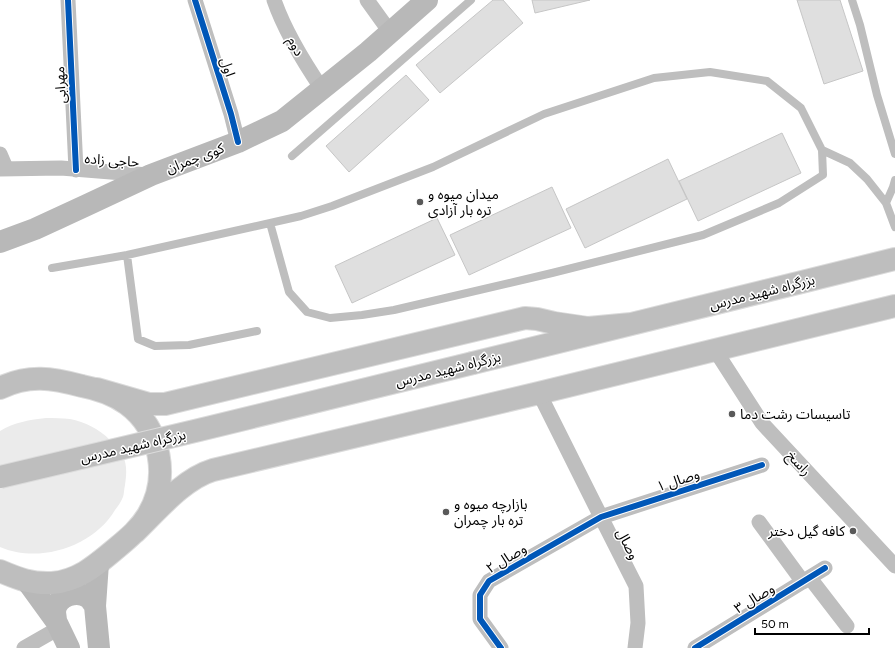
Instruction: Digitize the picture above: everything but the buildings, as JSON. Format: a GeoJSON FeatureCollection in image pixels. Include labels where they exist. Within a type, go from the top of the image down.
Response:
{"type":"FeatureCollection","features":[{"type":"Feature","properties":{"kind":"highway","name":"بزرگراه شهید مدرس"},"geometry":{"type":"LineString","coordinates":[[0,477],[199,430],[895,259]]}},
{"type":"Feature","properties":{"kind":"highway"},"geometry":{"type":"LineString","coordinates":[[0,571],[26,581],[46,583],[64,581],[82,574],[98,563],[135,532],[191,480],[209,471],[539,393],[895,306]]}},
{"type":"Feature","properties":{"kind":"highway"},"geometry":{"type":"LineString","coordinates":[[0,388],[22,380],[59,380],[149,404],[165,404],[525,318],[588,328],[631,324]]}},
{"type":"Feature","properties":{"kind":"highway"},"geometry":{"type":"LineString","coordinates":[[97,389],[118,398],[128,404],[136,412],[153,436],[158,452],[160,464],[158,492],[149,514],[135,532]]}},
{"type":"Feature","properties":{"kind":"main road","name":"کوی چمران"},"geometry":{"type":"LineString","coordinates":[[0,242],[35,229],[150,175],[238,142],[282,121],[427,0]]}},
{"type":"Feature","properties":{"kind":"main road"},"geometry":{"type":"LineString","coordinates":[[0,383],[22,380]]}},
{"type":"Feature","properties":{"kind":"main road"},"geometry":{"type":"LineString","coordinates":[[98,563],[95,606],[99,648]]}},
{"type":"Feature","properties":{"kind":"main road"},"geometry":{"type":"LineString","coordinates":[[26,581],[57,625],[69,648]]}},
{"type":"Feature","properties":{"kind":"main road"},"geometry":{"type":"LineString","coordinates":[[57,625],[55,610],[60,601],[68,595],[79,594],[84,596],[88,598],[95,606]]}},
{"type":"Feature","properties":{"kind":"street","name":"مهرابی"},"geometry":{"type":"LineString","coordinates":[[68,0],[76,170]]}},
{"type":"Feature","properties":{"kind":"street","name":"اول"},"geometry":{"type":"LineString","coordinates":[[195,0],[231,114],[238,142]]}},
{"type":"Feature","properties":{"kind":"street","name":"دوم"},"geometry":{"type":"LineString","coordinates":[[274,0],[278,12],[299,54],[322,89]]}},
{"type":"Feature","properties":{"kind":"street"},"geometry":{"type":"LineString","coordinates":[[367,0],[390,32]]}},
{"type":"Feature","properties":{"kind":"street"},"geometry":{"type":"LineString","coordinates":[[0,154],[3,168]]}},
{"type":"Feature","properties":{"kind":"street","name":"حاجی زاده"},"geometry":{"type":"LineString","coordinates":[[3,168],[61,168],[150,175]]}},
{"type":"Feature","properties":{"kind":"street","name":"راسخ"},"geometry":{"type":"LineString","coordinates":[[715,350],[762,423],[895,566]]}},
{"type":"Feature","properties":{"kind":"street","name":"وصال"},"geometry":{"type":"LineString","coordinates":[[539,393],[636,586],[638,623],[634,648]]}},
{"type":"Feature","properties":{"kind":"street","name":"وصال ۱"},"geometry":{"type":"LineString","coordinates":[[600,517],[762,465]]}},
{"type":"Feature","properties":{"kind":"street","name":"وصال ۲"},"geometry":{"type":"LineString","coordinates":[[501,648],[480,619],[480,595],[489,581],[600,517]]}},
{"type":"Feature","properties":{"kind":"street"},"geometry":{"type":"LineString","coordinates":[[759,522],[847,626]]}},
{"type":"Feature","properties":{"kind":"street","name":"وصال ۳"},"geometry":{"type":"LineString","coordinates":[[695,648],[825,568]]}},
{"type":"Feature","properties":{"kind":"street"},"geometry":{"type":"LineString","coordinates":[[24,648],[57,625]]}},
{"type":"Feature","properties":{"kind":"lane"},"geometry":{"type":"LineString","coordinates":[[292,156],[471,0]]}},
{"type":"Feature","properties":{"kind":"lane"},"geometry":{"type":"LineString","coordinates":[[852,0],[860,25],[877,95],[895,154]]}},
{"type":"Feature","properties":{"kind":"lane"},"geometry":{"type":"LineString","coordinates":[[52,268],[127,255],[270,223],[302,216],[332,206],[432,167],[544,114],[654,78],[710,72],[767,81],[801,108],[822,150],[823,175],[779,203],[703,235],[537,277],[394,310],[362,315],[330,318],[307,312],[289,292],[270,223]]}},
{"type":"Feature","properties":{"kind":"lane"},"geometry":{"type":"LineString","coordinates":[[822,150],[850,163],[868,179],[886,203],[895,227]]}},
{"type":"Feature","properties":{"kind":"lane"},"geometry":{"type":"LineString","coordinates":[[886,203],[895,180]]}},
{"type":"Feature","properties":{"kind":"lane"},"geometry":{"type":"LineString","coordinates":[[127,255],[138,339],[155,346],[190,345],[257,331]]}},
{"type":"Feature","properties":{"kind":"shaded area"},"geometry":{"type":"Polygon","coordinates":[[[46,418],[70,419],[86,424],[101,432],[120,450],[126,465],[126,478],[123,496],[105,523],[93,534],[79,542],[64,549],[48,553],[31,554],[15,552],[0,547],[0,431],[16,423],[46,418]]]}},
{"type":"Feature","properties":{"kind":"cycle path"},"geometry":{"type":"LineString","coordinates":[[68,0],[76,170]]}},
{"type":"Feature","properties":{"kind":"cycle path"},"geometry":{"type":"LineString","coordinates":[[195,0],[231,114],[238,142]]}},
{"type":"Feature","properties":{"kind":"cycle path"},"geometry":{"type":"LineString","coordinates":[[501,648],[480,619],[480,595],[489,581],[601,517],[762,465]]}},
{"type":"Feature","properties":{"kind":"cycle path"},"geometry":{"type":"LineString","coordinates":[[695,648],[825,568]]}},
{"type":"Feature","properties":{"kind":"place","name":"میدان میوه و تره بار آزادی"},"geometry":{"type":"Point","coordinates":[420,202]}},
{"type":"Feature","properties":{"kind":"place","name":"تاسیسات رشت دما"},"geometry":{"type":"Point","coordinates":[732,414]}},
{"type":"Feature","properties":{"kind":"place","name":"بازارچه میوه و تره بار چمران"},"geometry":{"type":"Point","coordinates":[446,512]}},
{"type":"Feature","properties":{"kind":"place","name":"کافه گیل دختر"},"geometry":{"type":"Point","coordinates":[853,531]}}]}
